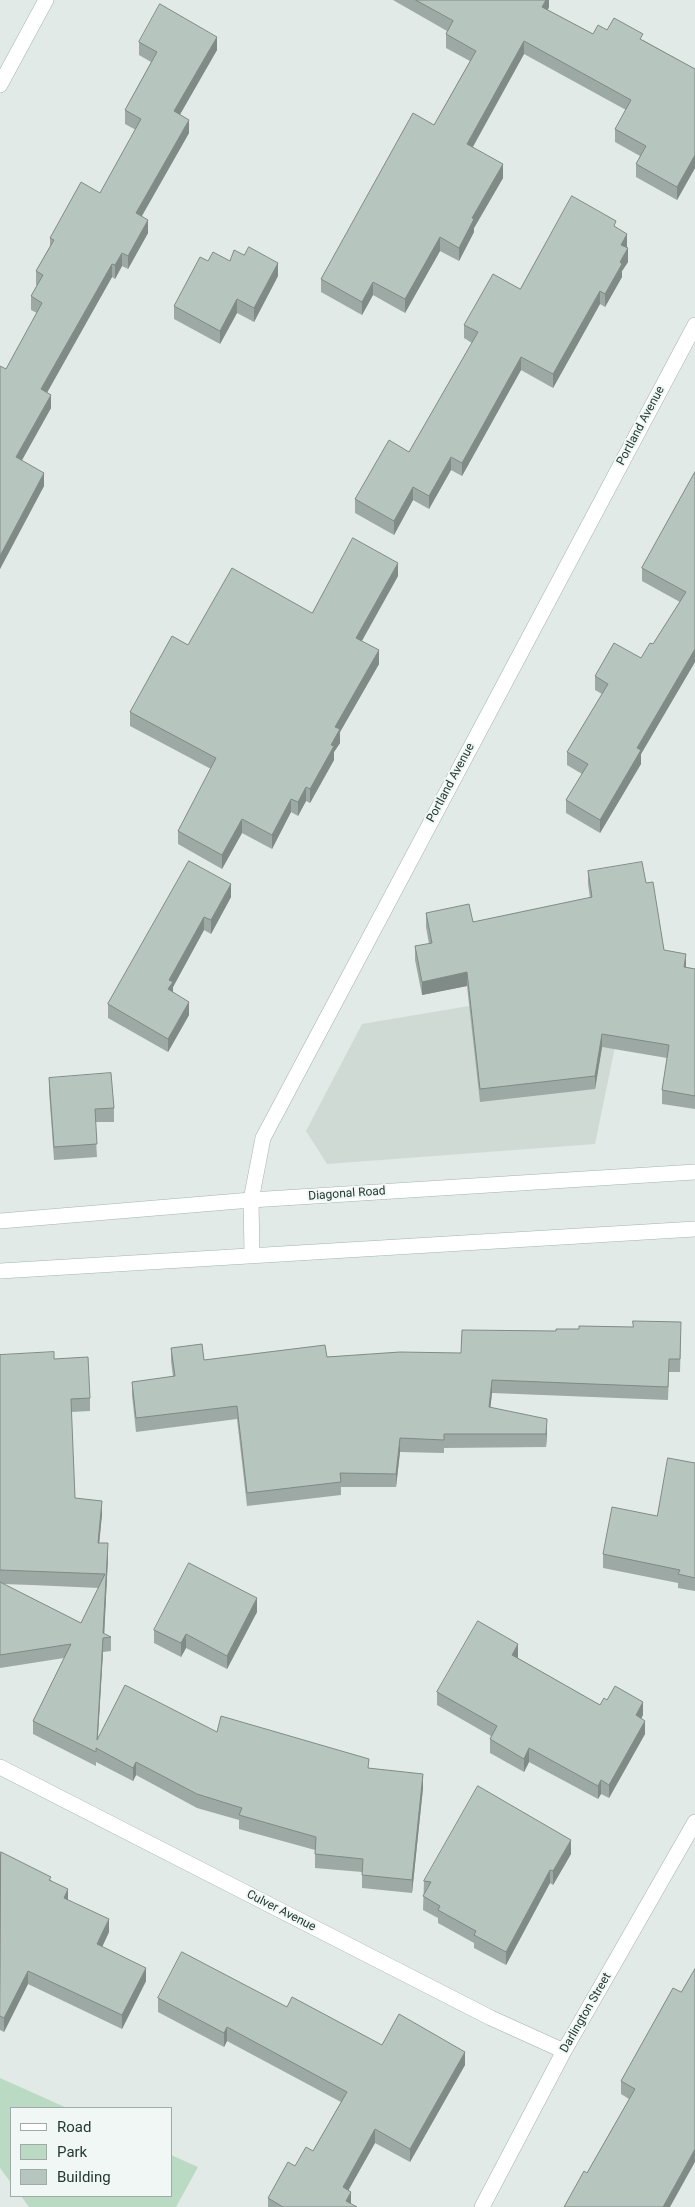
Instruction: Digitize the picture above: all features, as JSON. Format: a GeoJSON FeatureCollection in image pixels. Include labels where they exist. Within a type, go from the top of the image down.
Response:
{"type":"FeatureCollection","features":[{"type":"Feature","properties":{"kind":"street"},"geometry":{"type":"LineString","coordinates":[[0,85],[46,0]]}},
{"type":"Feature","properties":{"kind":"street","name":"Portland Avenue"},"geometry":{"type":"LineString","coordinates":[[252,1254],[251,1200],[263,1138],[695,325]]}},
{"type":"Feature","properties":{"kind":"street","name":"Diagonal Road"},"geometry":{"type":"LineString","coordinates":[[0,1221],[251,1200],[695,1172]]}},
{"type":"Feature","properties":{"kind":"street"},"geometry":{"type":"LineString","coordinates":[[0,1271],[252,1254],[695,1229]]}},
{"type":"Feature","properties":{"kind":"street","name":"Culver Avenue"},"geometry":{"type":"LineString","coordinates":[[0,1767],[474,2009],[564,2051]]}},
{"type":"Feature","properties":{"kind":"street","name":"Darlington Street"},"geometry":{"type":"LineString","coordinates":[[482,2207],[564,2051],[695,1822]]}},
{"type":"Feature","properties":{"kind":"shaded area"},"geometry":{"type":"Polygon","coordinates":[[[629,979],[595,1144],[327,1164],[306,1131],[362,1024],[629,979]]]}},
{"type":"Feature","properties":{"kind":"green space"},"geometry":{"type":"Polygon","coordinates":[[[0,2078],[65,2107],[10,2107],[10,2182],[0,2168],[0,2078]]]}},
{"type":"Feature","properties":{"kind":"green space"},"geometry":{"type":"Polygon","coordinates":[[[172,2155],[198,2167],[176,2207],[29,2207],[22,2197],[172,2197],[172,2155]]]}},
{"type":"Feature","properties":{"kind":"building"},"geometry":{"type":"Polygon","coordinates":[[[416,0],[546,0],[542,7],[593,34],[598,25],[607,30],[614,18],[643,34],[640,39],[695,69],[695,155],[677,187],[636,164],[646,146],[615,129],[631,100],[524,41],[467,144],[503,164],[472,218],[474,219],[459,248],[440,237],[405,299],[373,282],[362,302],[321,279],[413,113],[434,125],[476,51],[446,34],[453,21],[416,0]]]}},
{"type":"Feature","properties":{"kind":"building"},"geometry":{"type":"Polygon","coordinates":[[[160,4],[217,37],[174,111],[189,120],[136,213],[148,220],[128,256],[122,253],[115,265],[112,264],[41,389],[51,395],[16,457],[44,473],[0,556],[0,366],[6,369],[42,303],[31,296],[43,275],[36,271],[54,240],[50,238],[81,182],[100,193],[141,119],[125,110],[157,52],[139,42],[160,4]]]}},
{"type":"Feature","properties":{"kind":"building"},"geometry":{"type":"Polygon","coordinates":[[[572,196],[616,221],[614,226],[627,234],[621,245],[628,248],[620,262],[622,264],[605,294],[600,291],[553,374],[521,357],[462,463],[451,457],[429,496],[413,487],[394,521],[355,499],[389,440],[409,452],[478,332],[464,325],[493,274],[520,289],[572,196]]]}},
{"type":"Feature","properties":{"kind":"building"},"geometry":{"type":"Polygon","coordinates":[[[249,247],[278,263],[254,308],[237,299],[220,331],[174,306],[200,257],[208,261],[213,252],[230,261],[234,250],[244,255],[249,247]]]}},
{"type":"Feature","properties":{"kind":"building"},"geometry":{"type":"Polygon","coordinates":[[[695,472],[695,649],[637,748],[641,750],[600,820],[566,800],[588,764],[567,752],[608,684],[595,676],[614,643],[641,658],[650,643],[653,644],[686,592],[642,568],[695,472]]]}},
{"type":"Feature","properties":{"kind":"building"},"geometry":{"type":"Polygon","coordinates":[[[353,538],[398,563],[356,638],[379,650],[335,727],[340,729],[331,745],[334,746],[310,789],[306,787],[298,802],[291,799],[272,835],[242,819],[222,855],[178,831],[216,758],[130,712],[172,636],[188,645],[232,568],[312,613],[353,538]]]}},
{"type":"Feature","properties":{"kind":"building"},"geometry":{"type":"Polygon","coordinates":[[[189,861],[231,884],[211,920],[204,917],[169,980],[173,982],[168,989],[189,1002],[168,1039],[108,1004],[189,861]]]}},
{"type":"Feature","properties":{"kind":"building"},"geometry":{"type":"Polygon","coordinates":[[[642,862],[646,883],[653,882],[664,950],[686,954],[684,967],[695,969],[695,1096],[662,1090],[669,1045],[602,1034],[595,1076],[480,1089],[467,972],[422,982],[415,946],[432,943],[426,913],[469,904],[473,922],[592,897],[588,871],[642,862]]]}},
{"type":"Feature","properties":{"kind":"building"},"geometry":{"type":"Polygon","coordinates":[[[111,1073],[114,1108],[95,1109],[97,1144],[54,1147],[49,1078],[111,1073]]]}},
{"type":"Feature","properties":{"kind":"building"},"geometry":{"type":"Polygon","coordinates":[[[633,1321],[681,1322],[680,1359],[669,1359],[668,1387],[492,1380],[489,1407],[547,1419],[546,1434],[444,1434],[444,1440],[400,1438],[396,1474],[340,1473],[341,1482],[247,1493],[237,1406],[136,1418],[132,1382],[175,1376],[171,1348],[202,1344],[204,1360],[325,1345],[327,1357],[400,1352],[461,1353],[462,1330],[556,1331],[556,1329],[579,1329],[579,1326],[633,1327],[633,1321]]]}},
{"type":"Feature","properties":{"kind":"building"},"geometry":{"type":"Polygon","coordinates":[[[54,1352],[54,1359],[88,1357],[90,1398],[71,1399],[75,1498],[102,1501],[98,1543],[108,1543],[103,1633],[111,1637],[103,1638],[97,1740],[125,1685],[217,1732],[221,1716],[369,1759],[368,1768],[423,1774],[412,1880],[362,1875],[363,1859],[315,1854],[316,1837],[239,1815],[242,1808],[197,1794],[136,1762],[133,1768],[96,1748],[96,1752],[33,1721],[71,1644],[0,1655],[0,1582],[81,1623],[105,1574],[0,1570],[0,1355],[54,1352]]]}},
{"type":"Feature","properties":{"kind":"building"},"geometry":{"type":"Polygon","coordinates":[[[668,1458],[695,1463],[695,1578],[678,1574],[680,1570],[603,1554],[612,1507],[657,1516],[668,1458]]]}},
{"type":"Feature","properties":{"kind":"building"},"geometry":{"type":"Polygon","coordinates":[[[189,1563],[257,1598],[227,1656],[186,1634],[181,1643],[154,1630],[189,1563]]]}},
{"type":"Feature","properties":{"kind":"building"},"geometry":{"type":"Polygon","coordinates":[[[478,1621],[518,1644],[512,1655],[600,1705],[604,1698],[607,1700],[615,1686],[643,1702],[636,1715],[645,1721],[609,1785],[601,1780],[598,1786],[529,1748],[524,1759],[490,1739],[497,1726],[437,1692],[478,1621]]]}},
{"type":"Feature","properties":{"kind":"building"},"geometry":{"type":"Polygon","coordinates":[[[478,1786],[571,1840],[553,1871],[550,1870],[506,1952],[474,1935],[476,1931],[438,1910],[440,1906],[423,1896],[431,1882],[424,1881],[478,1786]]]}},
{"type":"Feature","properties":{"kind":"building"},"geometry":{"type":"Polygon","coordinates":[[[1,1852],[51,1877],[49,1880],[68,1889],[64,1898],[109,1919],[97,1944],[146,1968],[122,2015],[28,1971],[4,2018],[0,2016],[1,1852]]]}},
{"type":"Feature","properties":{"kind":"building"},"geometry":{"type":"Polygon","coordinates":[[[182,1952],[287,2007],[292,1997],[382,2045],[399,2014],[465,2052],[410,2149],[375,2129],[343,2187],[351,2192],[346,2201],[357,2207],[283,2207],[268,2198],[288,2162],[295,2166],[306,2147],[313,2151],[347,2092],[227,2027],[224,2033],[158,1998],[182,1952]]]}},
{"type":"Feature","properties":{"kind":"building"},"geometry":{"type":"Polygon","coordinates":[[[695,1969],[695,2149],[663,2207],[564,2207],[584,2171],[587,2173],[635,2089],[621,2081],[673,1988],[681,1992],[695,1969]]]}}]}
